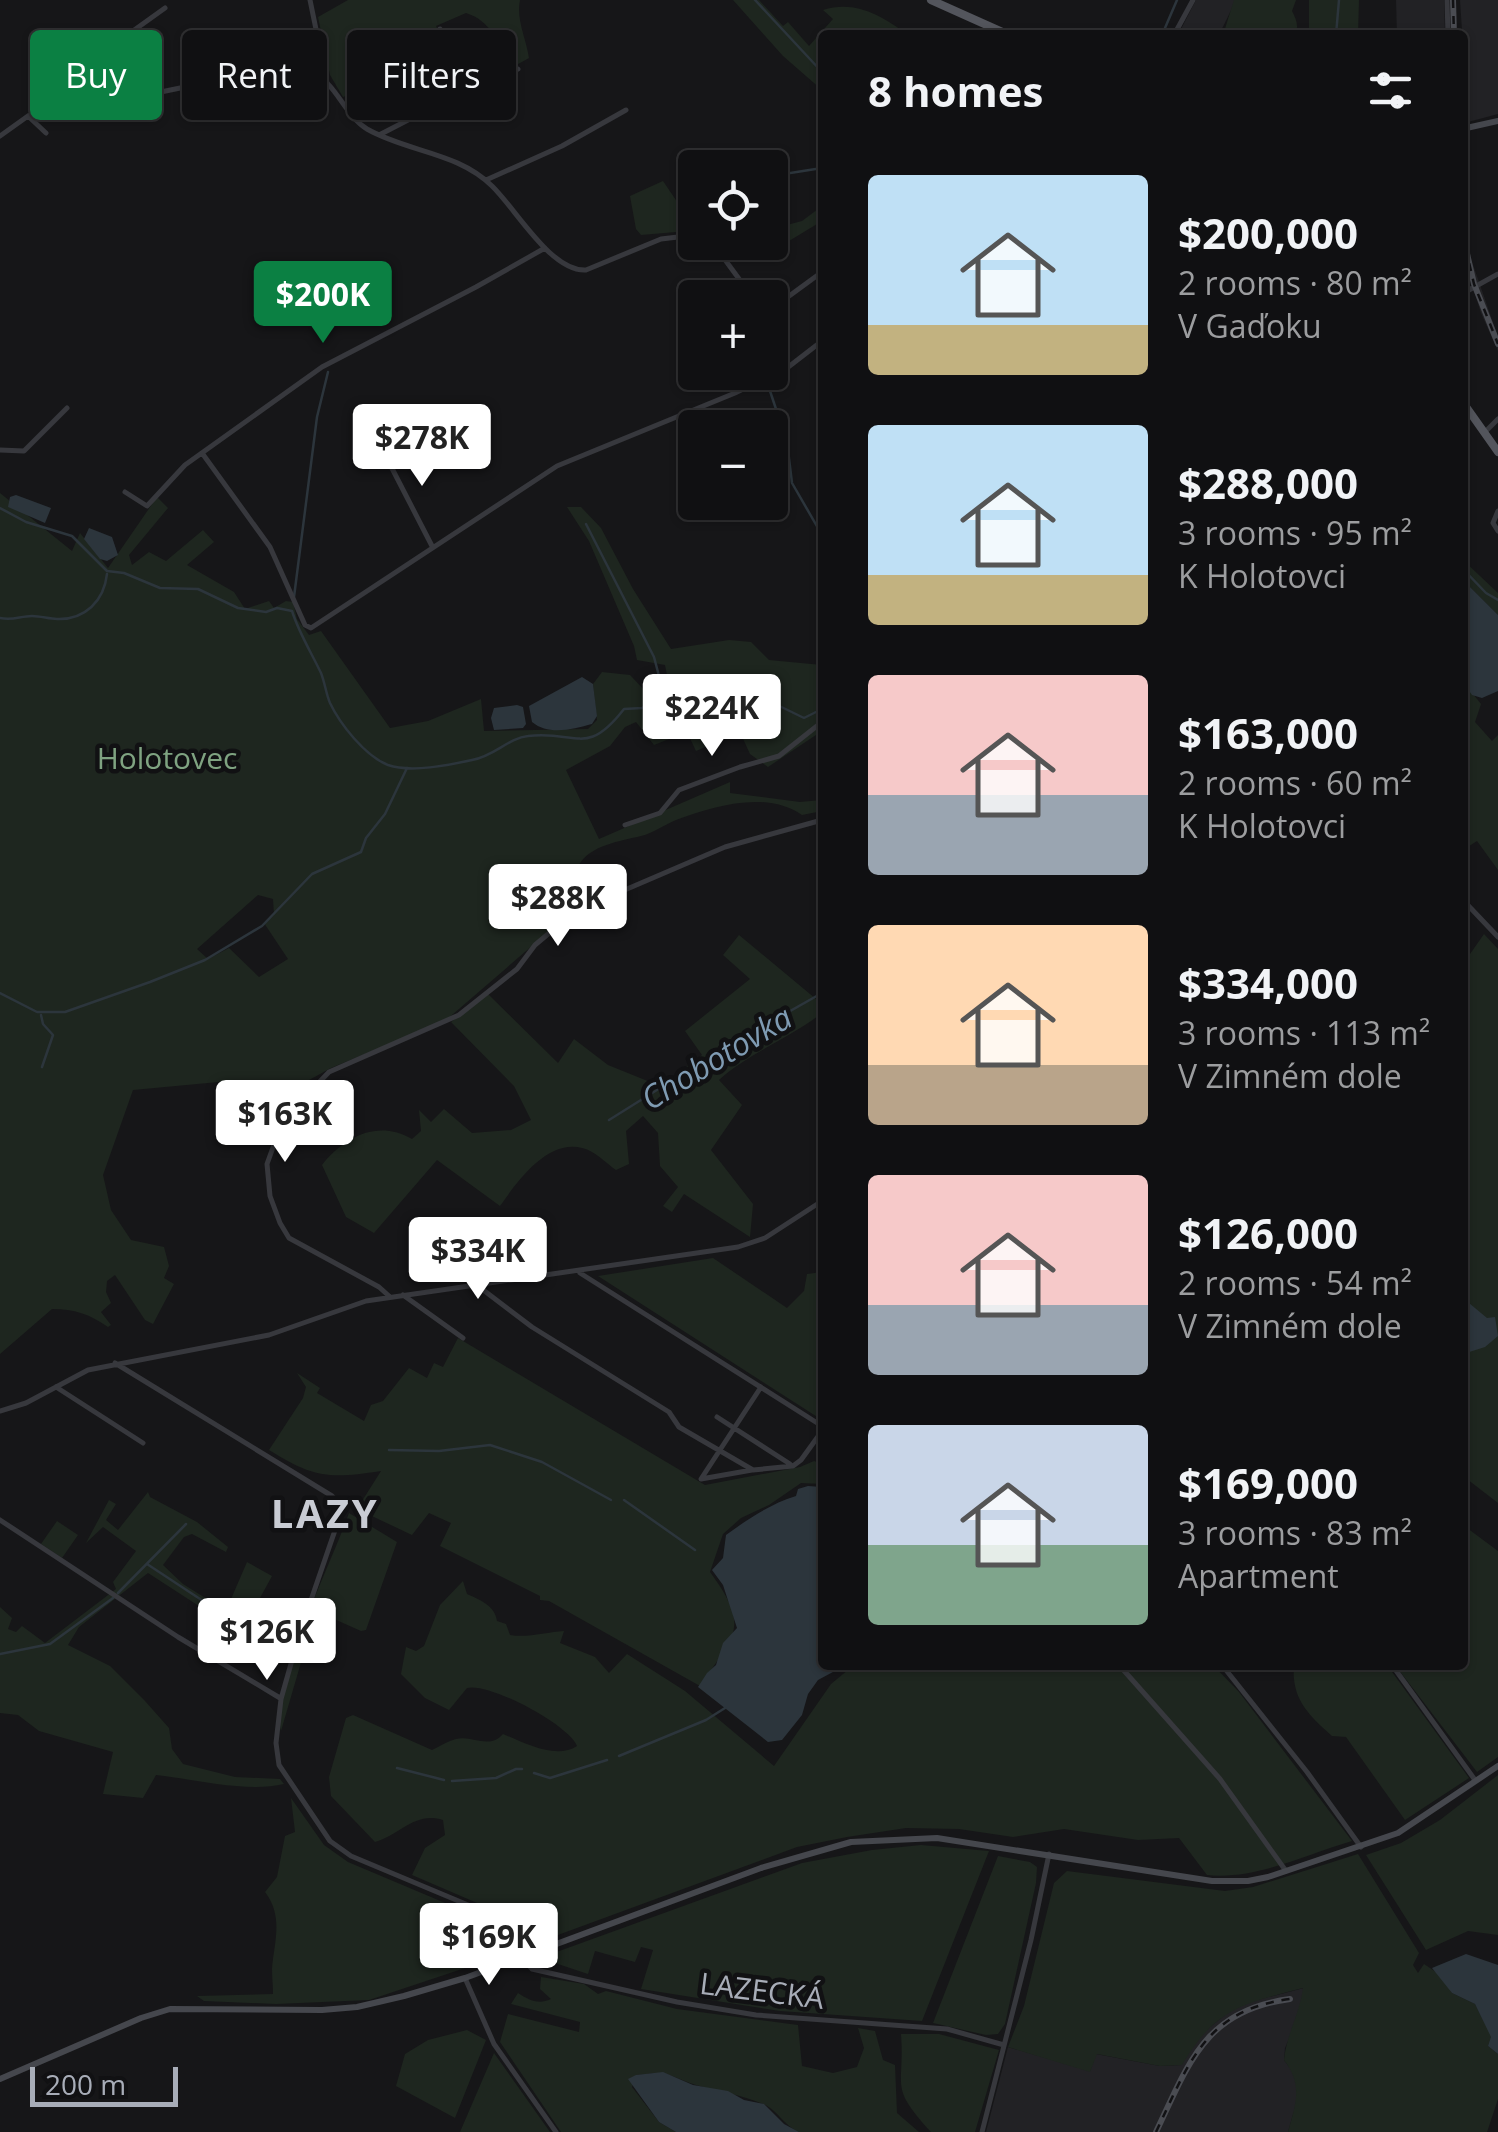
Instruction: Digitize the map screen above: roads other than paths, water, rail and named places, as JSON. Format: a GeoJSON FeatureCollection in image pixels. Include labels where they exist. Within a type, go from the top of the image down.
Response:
{"type":"FeatureCollection","features":[{"type":"Feature","properties":{"kind":"main road"},"geometry":{"type":"LineString","coordinates":[[932,0],[998,30]]}},
{"type":"Feature","properties":{"kind":"main road"},"geometry":{"type":"LineString","coordinates":[[1468,410],[1498,452]]}},
{"type":"Feature","properties":{"kind":"street"},"geometry":{"type":"LineString","coordinates":[[310,0],[317,30]]}},
{"type":"Feature","properties":{"kind":"street"},"geometry":{"type":"LineString","coordinates":[[1177,30],[1192,0]]}},
{"type":"Feature","properties":{"kind":"street"},"geometry":{"type":"LineString","coordinates":[[1447,0],[1448,30]]}},
{"type":"Feature","properties":{"kind":"street"},"geometry":{"type":"LineString","coordinates":[[134,30],[165,8]]}},
{"type":"Feature","properties":{"kind":"street"},"geometry":{"type":"LineString","coordinates":[[327,83],[366,128],[454,162],[486,180],[545,248],[575,271],[661,239],[678,237]]}},
{"type":"Feature","properties":{"kind":"street"},"geometry":{"type":"LineString","coordinates":[[486,180],[562,146],[626,110]]}},
{"type":"Feature","properties":{"kind":"street"},"geometry":{"type":"LineString","coordinates":[[0,136],[28,116],[46,133]]}},
{"type":"Feature","properties":{"kind":"street"},"geometry":{"type":"LineString","coordinates":[[381,134],[408,120]]}},
{"type":"Feature","properties":{"kind":"street"},"geometry":{"type":"LineString","coordinates":[[1468,128],[1498,121]]}},
{"type":"Feature","properties":{"kind":"street"},"geometry":{"type":"LineString","coordinates":[[125,492],[147,506],[170,477],[322,366],[545,248]]}},
{"type":"Feature","properties":{"kind":"street"},"geometry":{"type":"LineString","coordinates":[[1468,292],[1498,274]]}},
{"type":"Feature","properties":{"kind":"street"},"geometry":{"type":"LineString","coordinates":[[788,297],[818,275]]}},
{"type":"Feature","properties":{"kind":"street"},"geometry":{"type":"LineString","coordinates":[[788,364],[818,344]]}},
{"type":"Feature","properties":{"kind":"street"},"geometry":{"type":"LineString","coordinates":[[202,453],[270,547],[305,625],[312,628],[557,466],[735,390]]}},
{"type":"Feature","properties":{"kind":"street"},"geometry":{"type":"LineString","coordinates":[[0,450],[24,451],[67,408]]}},
{"type":"Feature","properties":{"kind":"street"},"geometry":{"type":"LineString","coordinates":[[1484,433],[1498,419]]}},
{"type":"Feature","properties":{"kind":"street"},"geometry":{"type":"LineString","coordinates":[[381,447],[432,546]]}},
{"type":"Feature","properties":{"kind":"street"},"geometry":{"type":"LineString","coordinates":[[1498,511],[1493,517],[1498,531]]}},
{"type":"Feature","properties":{"kind":"street"},"geometry":{"type":"LineString","coordinates":[[625,826],[660,813],[680,790],[740,766],[779,756],[818,725]]}},
{"type":"Feature","properties":{"kind":"street"},"geometry":{"type":"LineString","coordinates":[[390,1296],[289,1238],[280,1223],[270,1196],[267,1164],[280,1128],[306,1096],[329,1072],[458,1015],[517,969],[560,924],[606,898],[726,847],[818,821]]}},
{"type":"Feature","properties":{"kind":"street"},"geometry":{"type":"LineString","coordinates":[[1468,905],[1498,937]]}},
{"type":"Feature","properties":{"kind":"street"},"geometry":{"type":"LineString","coordinates":[[0,1411],[26,1403],[88,1370],[270,1335],[390,1296],[738,1247],[764,1238],[818,1204]]}},
{"type":"Feature","properties":{"kind":"street"},"geometry":{"type":"LineString","coordinates":[[578,1271],[818,1425]]}},
{"type":"Feature","properties":{"kind":"street"},"geometry":{"type":"LineString","coordinates":[[476,1284],[532,1326],[669,1412],[679,1426],[754,1470]]}},
{"type":"Feature","properties":{"kind":"street"},"geometry":{"type":"LineString","coordinates":[[403,1295],[416,1308],[464,1338]]}},
{"type":"Feature","properties":{"kind":"street"},"geometry":{"type":"LineString","coordinates":[[115,1363],[332,1496],[343,1507],[300,1632],[281,1699],[276,1743],[279,1765],[330,1842],[351,1856],[480,1910],[550,1945]]}},
{"type":"Feature","properties":{"kind":"street"},"geometry":{"type":"LineString","coordinates":[[56,1386],[143,1443]]}},
{"type":"Feature","properties":{"kind":"street"},"geometry":{"type":"LineString","coordinates":[[761,1387],[701,1479],[792,1466],[802,1460],[818,1434]]}},
{"type":"Feature","properties":{"kind":"street"},"geometry":{"type":"LineString","coordinates":[[718,1417],[792,1466]]}},
{"type":"Feature","properties":{"kind":"street"},"geometry":{"type":"LineString","coordinates":[[0,1520],[178,1637],[281,1699]]}},
{"type":"Feature","properties":{"kind":"street"},"geometry":{"type":"LineString","coordinates":[[1123,1670],[1220,1779],[1286,1871]]}},
{"type":"Feature","properties":{"kind":"street"},"geometry":{"type":"LineString","coordinates":[[1226,1670],[1307,1772],[1360,1847]]}},
{"type":"Feature","properties":{"kind":"street"},"geometry":{"type":"LineString","coordinates":[[1396,1670],[1476,1782]]}},
{"type":"Feature","properties":{"kind":"street"},"geometry":{"type":"LineString","coordinates":[[0,2079],[141,2018],[170,2010],[220,2007],[297,2011],[357,2007],[465,1978],[786,1859],[851,1842],[937,1838],[1212,1881],[1248,1881],[1408,1828],[1498,1766]]}},
{"type":"Feature","properties":{"kind":"street"},"geometry":{"type":"LineString","coordinates":[[982,2132],[1048,1854]]}},
{"type":"Feature","properties":{"kind":"street","name":"LAZECKÁ"},"geometry":{"type":"LineString","coordinates":[[521,1957],[532,1969],[678,2002],[756,2015],[947,2029],[1004,2045]]}},
{"type":"Feature","properties":{"kind":"street"},"geometry":{"type":"LineString","coordinates":[[465,1978],[494,2044],[556,2132]]}},
{"type":"Feature","properties":{"kind":"waterway"},"geometry":{"type":"LineString","coordinates":[[755,0],[818,68]]}},
{"type":"Feature","properties":{"kind":"waterway"},"geometry":{"type":"LineString","coordinates":[[1164,30],[1177,0]]}},
{"type":"Feature","properties":{"kind":"waterway"},"geometry":{"type":"LineString","coordinates":[[1336,30],[1339,0]]}},
{"type":"Feature","properties":{"kind":"waterway"},"geometry":{"type":"LineString","coordinates":[[788,173],[818,169]]}},
{"type":"Feature","properties":{"kind":"waterway"},"geometry":{"type":"LineString","coordinates":[[294,597],[317,417],[328,372]]}},
{"type":"Feature","properties":{"kind":"waterway"},"geometry":{"type":"LineString","coordinates":[[770,390],[787,442],[792,483],[818,528]]}},
{"type":"Feature","properties":{"kind":"waterway"},"geometry":{"type":"LineString","coordinates":[[0,508],[26,522],[72,536],[107,571],[124,573],[160,588],[198,589],[238,608],[292,611],[340,720],[371,754],[388,765],[430,767],[472,760],[528,736],[590,737],[611,724],[624,709],[642,708],[657,699],[722,707],[765,699],[804,718],[818,711]]}},
{"type":"Feature","properties":{"kind":"waterway"},"geometry":{"type":"LineString","coordinates":[[586,524],[654,657],[665,699]]}},
{"type":"Feature","properties":{"kind":"waterway"},"geometry":{"type":"LineString","coordinates":[[0,618],[76,616],[97,600],[107,574]]}},
{"type":"Feature","properties":{"kind":"waterway"},"geometry":{"type":"LineString","coordinates":[[1468,574],[1498,600]]}},
{"type":"Feature","properties":{"kind":"waterway"},"geometry":{"type":"LineString","coordinates":[[0,993],[37,1012],[65,1012],[205,960],[262,926],[312,874],[361,852],[407,768]]}},
{"type":"Feature","properties":{"kind":"waterway","name":"Chobotovka"},"geometry":{"type":"LineString","coordinates":[[609,1120],[818,995]]}},
{"type":"Feature","properties":{"kind":"waterway"},"geometry":{"type":"LineString","coordinates":[[41,1015],[53,1035],[42,1067]]}},
{"type":"Feature","properties":{"kind":"waterway"},"geometry":{"type":"LineString","coordinates":[[389,1450],[439,1451],[490,1445],[542,1462],[611,1500]]}},
{"type":"Feature","properties":{"kind":"waterway"},"geometry":{"type":"LineString","coordinates":[[624,1500],[695,1550]]}},
{"type":"Feature","properties":{"kind":"waterway"},"geometry":{"type":"LineString","coordinates":[[118,1593],[186,1524]]}},
{"type":"Feature","properties":{"kind":"waterway"},"geometry":{"type":"LineString","coordinates":[[147,1564],[244,1628]]}},
{"type":"Feature","properties":{"kind":"waterway"},"geometry":{"type":"LineString","coordinates":[[0,1654],[50,1644],[113,1598]]}},
{"type":"Feature","properties":{"kind":"waterway"},"geometry":{"type":"LineString","coordinates":[[619,1756],[706,1720],[725,1708]]}},
{"type":"Feature","properties":{"kind":"waterway"},"geometry":{"type":"LineString","coordinates":[[534,1773],[550,1778],[607,1760]]}},
{"type":"Feature","properties":{"kind":"waterway"},"geometry":{"type":"LineString","coordinates":[[397,1768],[444,1780]]}},
{"type":"Feature","properties":{"kind":"waterway"},"geometry":{"type":"LineString","coordinates":[[452,1781],[496,1778],[522,1769]]}},
{"type":"Feature","properties":{"kind":"railway"},"geometry":{"type":"LineString","coordinates":[[1453,0],[1454,30]]}},
{"type":"Feature","properties":{"kind":"railway"},"geometry":{"type":"LineString","coordinates":[[1468,258],[1498,344]]}},
{"type":"Feature","properties":{"kind":"railway"},"geometry":{"type":"LineString","coordinates":[[1156,2132],[1190,2062],[1219,2028],[1261,2005],[1290,1999]]}},
{"type":"Feature","properties":{"kind":"district","name":"LAZY"},"geometry":{"type":"Point","coordinates":[325,1512]}},
{"type":"Feature","properties":{"kind":"park label","name":"Holotovec"},"geometry":{"type":"Point","coordinates":[167,757]}}]}
